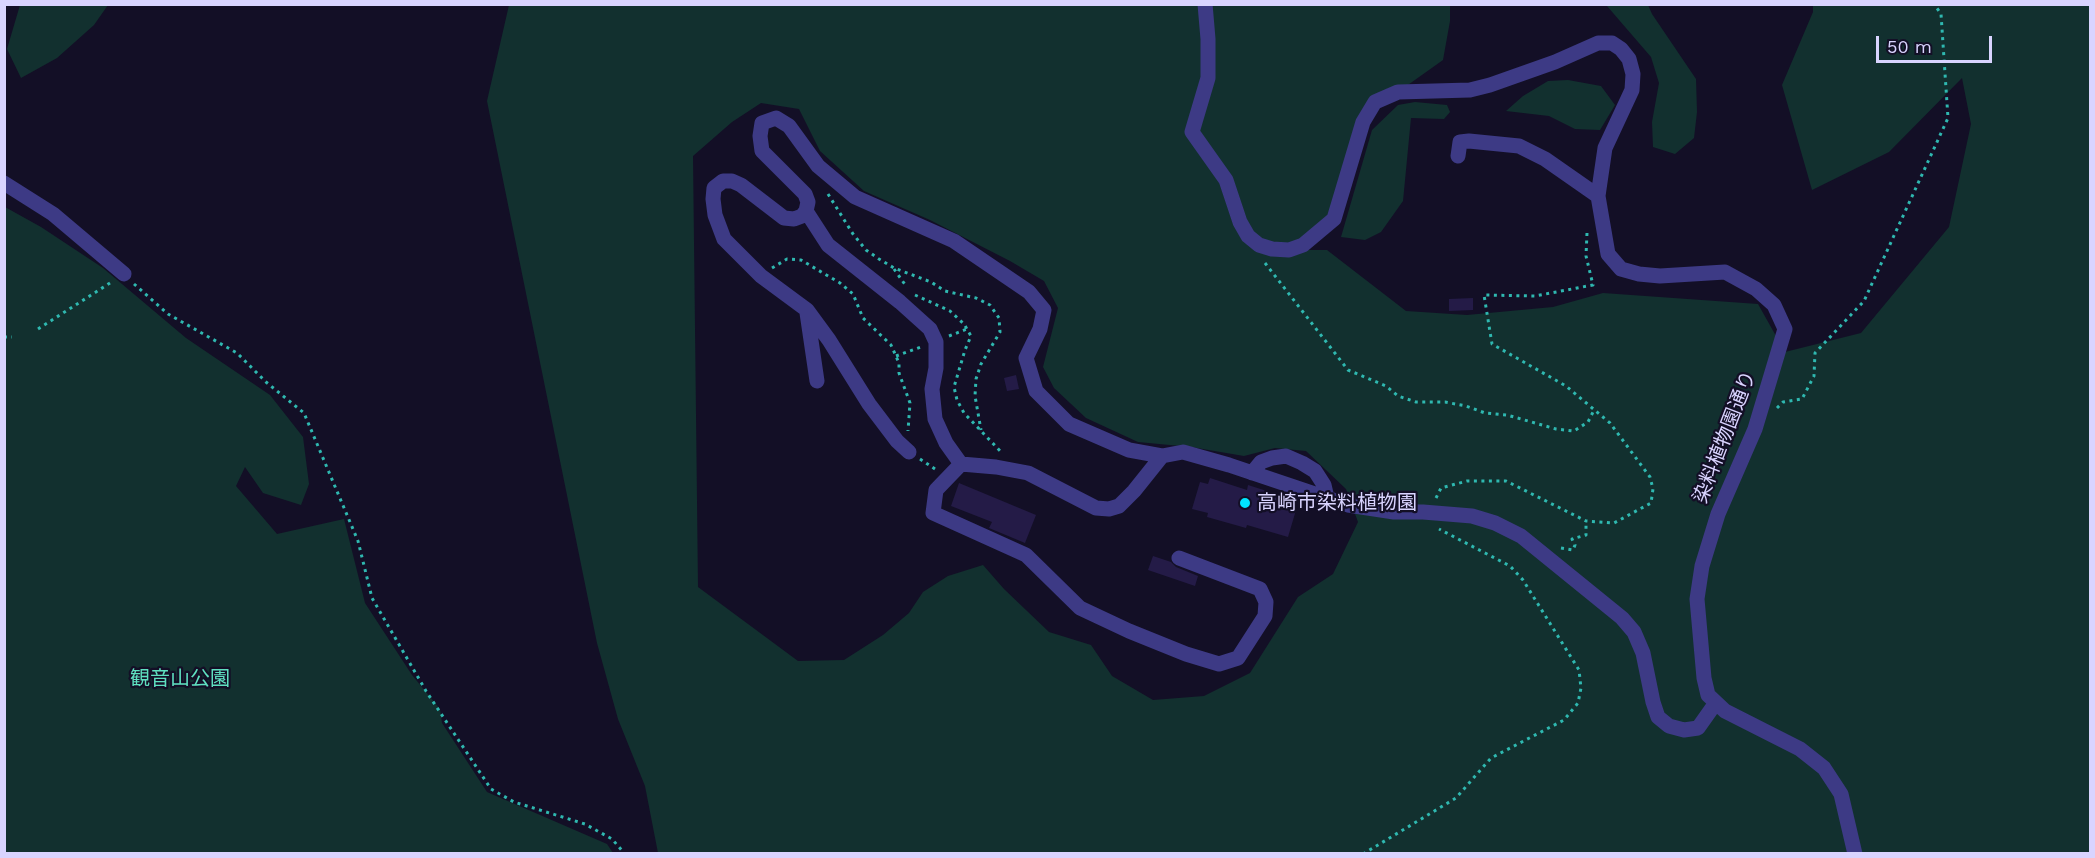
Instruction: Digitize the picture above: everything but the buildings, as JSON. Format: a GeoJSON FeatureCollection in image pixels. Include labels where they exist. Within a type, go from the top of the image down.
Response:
{"type":"FeatureCollection","features":[{"type":"Feature","properties":{"kind":"street"},"geometry":{"type":"LineString","coordinates":[[1205,4],[1208,78],[1192,132],[1226,180],[1240,222],[1253,240]]}},
{"type":"Feature","properties":{"kind":"street","name":"染料植物園通り"},"geometry":{"type":"LineString","coordinates":[[1253,240],[1259,245],[1272,249],[1290,250],[1310,240],[1334,219],[1363,122],[1375,102],[1398,92],[1470,90],[1490,86],[1598,43],[1612,43],[1621,48],[1629,59],[1633,74],[1632,90],[1605,148],[1598,196],[1608,254],[1621,269],[1639,274],[1660,276],[1725,272],[1756,289],[1774,305],[1785,329],[1755,429],[1718,514],[1702,566],[1697,599],[1704,678],[1708,695],[1715,704]]}},
{"type":"Feature","properties":{"kind":"street"},"geometry":{"type":"LineString","coordinates":[[906,449],[869,404],[829,340],[807,310],[761,276],[724,238],[715,215],[713,199],[714,188],[723,181],[741,184],[784,218],[794,219],[802,216],[806,211],[808,202],[805,194],[762,151],[760,136],[762,123],[776,118],[789,126],[818,166],[855,197],[954,241],[1029,292],[1044,310],[1040,329],[1026,358],[1036,391],[1070,424],[1129,450],[1162,456],[1183,452],[1348,505],[1394,512],[1472,516],[1495,523],[1521,536],[1622,618],[1634,632],[1643,653],[1658,717],[1669,726],[1684,730],[1698,728],[1715,704],[1747,723],[1800,749],[1824,768],[1841,794],[1855,854]]}},
{"type":"Feature","properties":{"kind":"street"},"geometry":{"type":"LineString","coordinates":[[1458,156],[1460,142],[1519,146],[1545,159],[1598,196]]}},
{"type":"Feature","properties":{"kind":"street"},"geometry":{"type":"LineString","coordinates":[[4,183],[53,214],[124,274]]}},
{"type":"Feature","properties":{"kind":"street"},"geometry":{"type":"LineString","coordinates":[[806,211],[828,245],[930,329],[936,342],[936,368],[932,388],[935,419],[946,443],[961,464]]}},
{"type":"Feature","properties":{"kind":"street"},"geometry":{"type":"LineString","coordinates":[[807,310],[817,381]]}},
{"type":"Feature","properties":{"kind":"street"},"geometry":{"type":"LineString","coordinates":[[1162,456],[1134,491],[1119,506],[1109,509],[1096,507],[1028,473],[961,464],[936,490],[933,513],[1026,555],[1080,608],[1186,654],[1219,664],[1238,658],[1265,616],[1266,602],[1260,589],[1179,558]]}},
{"type":"Feature","properties":{"kind":"street"},"geometry":{"type":"LineString","coordinates":[[1252,473],[1261,462],[1286,456],[1315,471],[1324,484],[1327,498]]}},
{"type":"Feature","properties":{"kind":"path"},"geometry":{"type":"LineString","coordinates":[[1776,409],[1783,402],[1802,399],[1814,376],[1815,353],[1864,302],[1948,118],[1941,14],[1934,4]]}},
{"type":"Feature","properties":{"kind":"path"},"geometry":{"type":"LineString","coordinates":[[825,172],[825,190],[866,250],[894,268],[931,282],[945,291],[976,298],[990,305],[999,318],[1000,332],[981,364],[976,379],[975,396],[981,430]]}},
{"type":"Feature","properties":{"kind":"path"},"geometry":{"type":"LineString","coordinates":[[1363,854],[1456,798],[1491,758],[1564,720],[1578,703],[1581,688],[1579,670],[1523,580],[1510,566],[1436,528],[1428,512],[1441,488],[1467,481],[1506,481],[1586,521],[1614,522],[1651,502],[1653,489],[1650,477],[1610,423],[1566,386],[1492,344],[1484,295],[1534,296],[1593,285],[1586,256],[1587,232]]}},
{"type":"Feature","properties":{"kind":"path"},"geometry":{"type":"LineString","coordinates":[[1253,240],[1252,251],[1272,270],[1348,370],[1386,386],[1398,396],[1416,402],[1444,402],[1466,406],[1485,413],[1507,415],[1556,429],[1574,431],[1588,422],[1594,410]]}},
{"type":"Feature","properties":{"kind":"path"},"geometry":{"type":"LineString","coordinates":[[761,276],[787,259],[801,260],[840,282],[853,294],[863,318],[891,345],[896,356],[910,403],[906,449],[947,476]]}},
{"type":"Feature","properties":{"kind":"path"},"geometry":{"type":"LineString","coordinates":[[894,268],[902,282],[915,295],[950,311],[967,329],[971,336],[954,387],[957,400],[964,413],[1003,454],[1013,470]]}},
{"type":"Feature","properties":{"kind":"path"},"geometry":{"type":"LineString","coordinates":[[39,329],[124,274],[168,314],[237,353],[266,382],[304,413],[358,541],[372,598],[426,691],[491,789],[514,802],[585,824],[612,839],[625,854]]}},
{"type":"Feature","properties":{"kind":"path"},"geometry":{"type":"LineString","coordinates":[[896,356],[967,329]]}},
{"type":"Feature","properties":{"kind":"path"},"geometry":{"type":"LineString","coordinates":[[4,337],[12,337]]}},
{"type":"Feature","properties":{"kind":"path"},"geometry":{"type":"LineString","coordinates":[[1554,544],[1573,550],[1575,545],[1572,539],[1586,535],[1586,521]]}},
{"type":"Feature","properties":{"kind":"green space"},"geometry":{"type":"Polygon","coordinates":[[[20,4],[108,5],[94,25],[57,58],[21,78],[7,49],[20,4]]]}},
{"type":"Feature","properties":{"kind":"green space"},"geometry":{"type":"Polygon","coordinates":[[[509,5],[1450,5],[1450,21],[1443,60],[1398,92],[1375,102],[1334,219],[1291,250],[1327,250],[1406,311],[1467,315],[1553,307],[1603,293],[1758,304],[1785,352],[1861,333],[1949,227],[1971,124],[1962,78],[1889,152],[1812,190],[1782,85],[1813,12],[1813,5],[2090,5],[2090,853],[658,853],[645,786],[618,719],[597,643],[487,101],[509,5]],[[761,103],[732,122],[693,156],[698,587],[798,661],[844,660],[883,635],[909,613],[923,592],[948,576],[983,565],[1004,589],[1049,632],[1091,645],[1112,676],[1153,700],[1204,696],[1250,673],[1298,597],[1333,574],[1358,522],[1346,489],[1306,451],[1275,448],[1244,456],[1191,447],[1138,442],[1086,418],[1054,388],[1043,367],[1058,308],[1044,281],[930,220],[864,191],[820,151],[799,109],[761,103]]]}},
{"type":"Feature","properties":{"kind":"green space"},"geometry":{"type":"Polygon","coordinates":[[[1600,5],[1648,5],[1696,79],[1697,112],[1694,138],[1675,154],[1653,147],[1652,122],[1659,83],[1651,57],[1607,6],[1600,5]]]}},
{"type":"Feature","properties":{"kind":"green space"},"geometry":{"type":"Polygon","coordinates":[[[1568,80],[1601,86],[1615,105],[1600,130],[1575,129],[1549,116],[1506,111],[1523,96],[1548,81],[1568,80]]]}},
{"type":"Feature","properties":{"kind":"green space"},"geometry":{"type":"Polygon","coordinates":[[[1415,102],[1447,105],[1450,112],[1444,119],[1411,118],[1403,201],[1381,232],[1365,240],[1341,237],[1372,130],[1398,105],[1415,102]]]}},
{"type":"Feature","properties":{"kind":"green space","name":"観音山公園"},"geometry":{"type":"Polygon","coordinates":[[[5,207],[41,227],[103,268],[186,338],[270,395],[303,437],[309,484],[301,505],[263,493],[245,467],[236,486],[277,534],[344,519],[365,603],[412,675],[440,709],[442,723],[487,792],[607,844],[613,853],[5,853],[5,207]]]}},
{"type":"Feature","properties":{"kind":"place","name":"高崎市染料植物園"},"geometry":{"type":"Point","coordinates":[1245,503]}}]}
